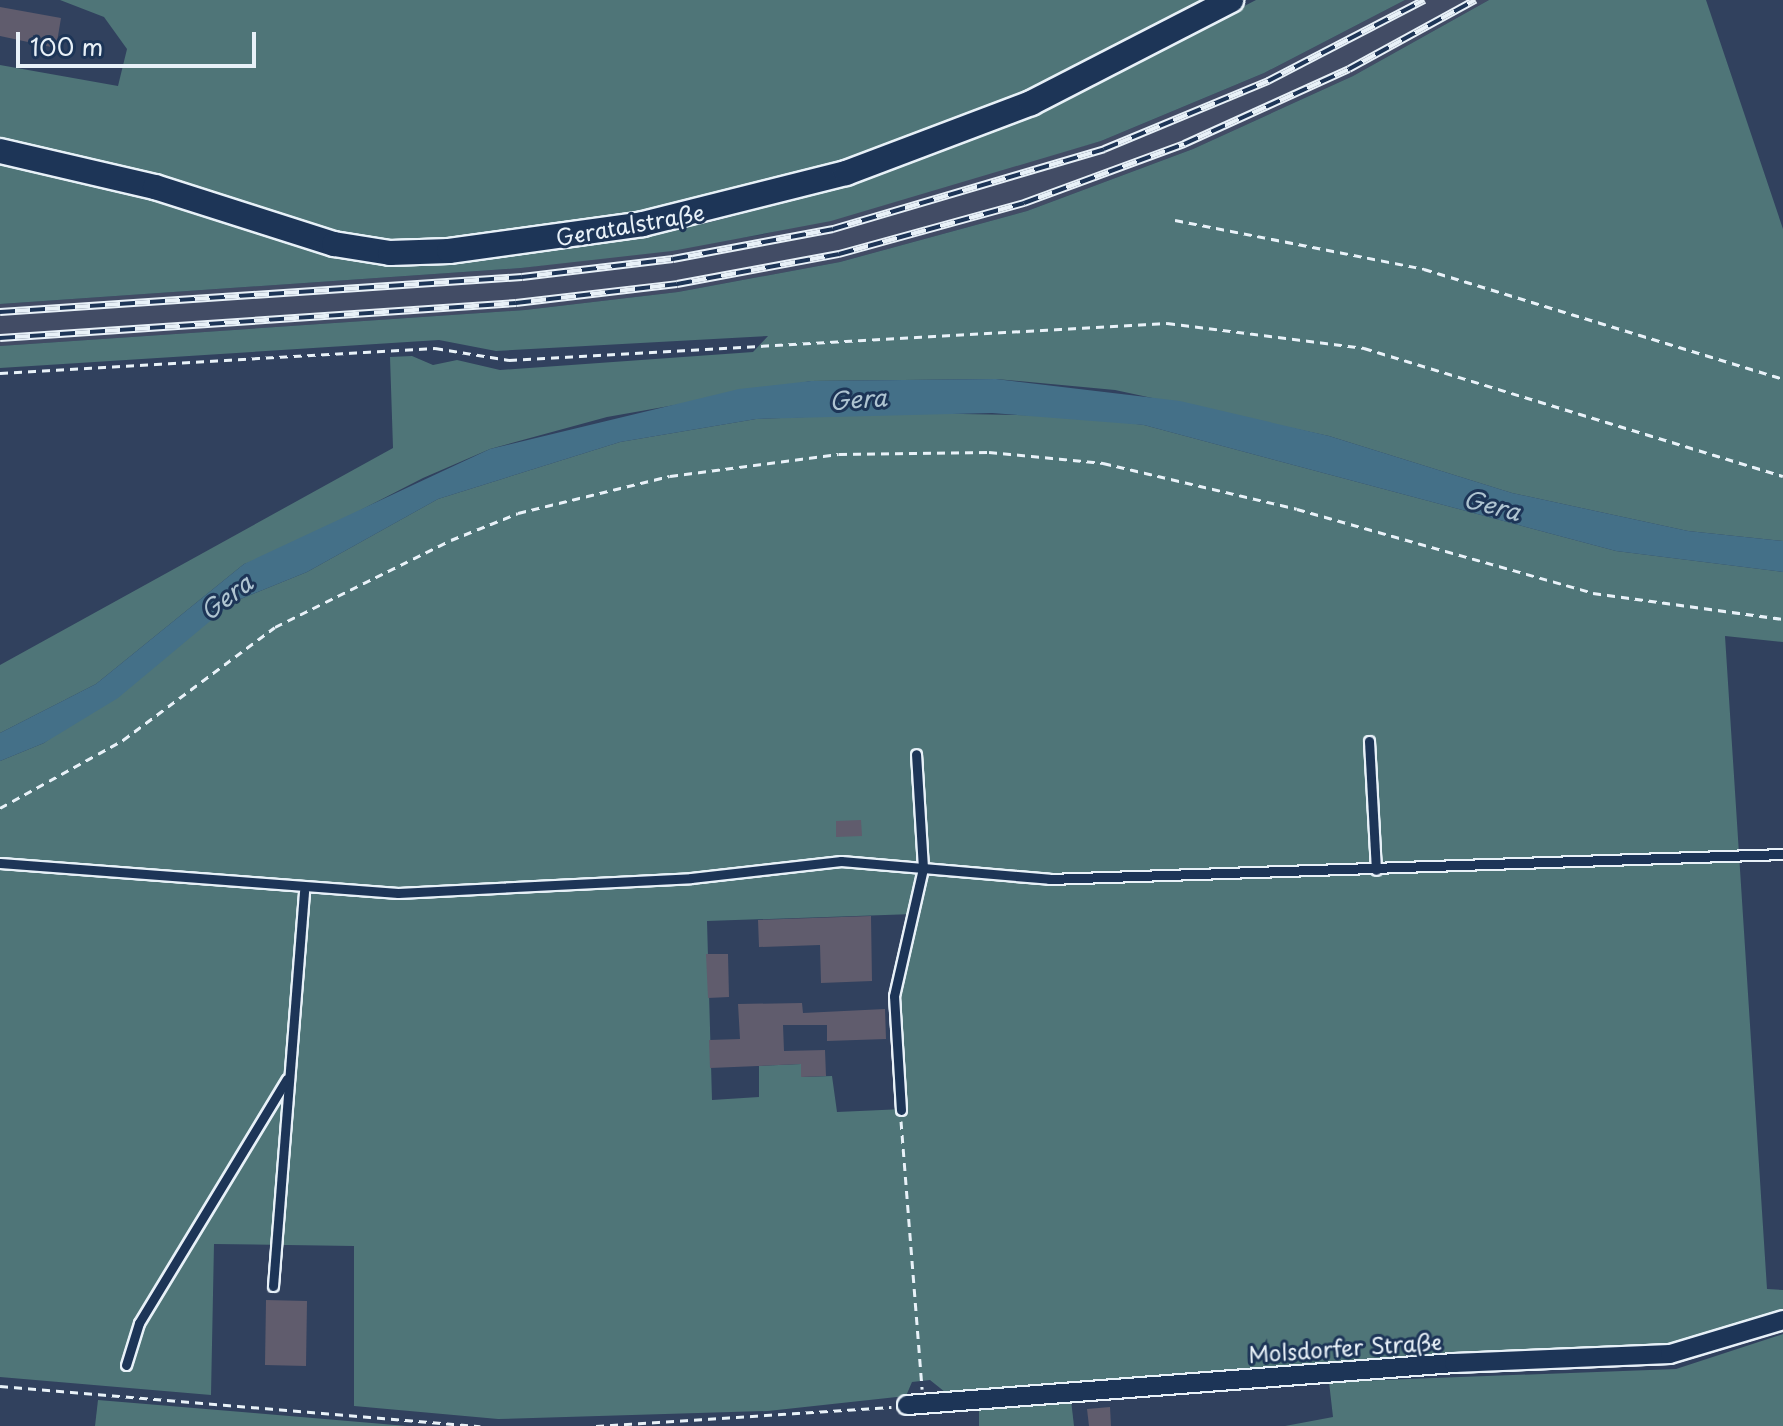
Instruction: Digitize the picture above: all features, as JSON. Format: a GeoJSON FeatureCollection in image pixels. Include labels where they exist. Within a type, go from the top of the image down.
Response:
{"type":"FeatureCollection","features":[{"type":"Feature","properties":{"kind":"street","name":"Geratalstraße"},"geometry":{"type":"LineString","coordinates":[[0,151],[155,187],[334,244],[390,253],[493,246],[656,221],[846,173],[1031,103],[1231,0]]}},
{"type":"Feature","properties":{"kind":"street","name":"Molsdorfer Straße"},"geometry":{"type":"LineString","coordinates":[[907,1405],[1454,1363],[1670,1354],[1783,1320]]}},
{"type":"Feature","properties":{"kind":"lane"},"geometry":{"type":"LineString","coordinates":[[1369,741],[1376,870]]}},
{"type":"Feature","properties":{"kind":"lane"},"geometry":{"type":"LineString","coordinates":[[901,1110],[894,996],[923,868],[916,754]]}},
{"type":"Feature","properties":{"kind":"lane"},"geometry":{"type":"LineString","coordinates":[[0,863],[304,891],[454,893],[841,861],[1049,879],[1783,854]]}},
{"type":"Feature","properties":{"kind":"lane"},"geometry":{"type":"LineString","coordinates":[[273,1286],[304,891]]}},
{"type":"Feature","properties":{"kind":"lane"},"geometry":{"type":"LineString","coordinates":[[126,1365],[139,1323],[288,1077]]}},
{"type":"Feature","properties":{"kind":"path"},"geometry":{"type":"LineString","coordinates":[[1175,220],[1424,269],[1783,379]]}},
{"type":"Feature","properties":{"kind":"path"},"geometry":{"type":"LineString","coordinates":[[0,373],[435,348],[509,360],[1167,323],[1364,348],[1783,476]]}},
{"type":"Feature","properties":{"kind":"path"},"geometry":{"type":"LineString","coordinates":[[0,808],[123,740],[275,627],[451,540],[518,513],[670,476],[839,454],[1002,452],[1103,463],[1297,509],[1593,593],[1783,619]]}},
{"type":"Feature","properties":{"kind":"path"},"geometry":{"type":"LineString","coordinates":[[901,1110],[921,1381]]}},
{"type":"Feature","properties":{"kind":"path"},"geometry":{"type":"LineString","coordinates":[[0,1386],[480,1426]]}},
{"type":"Feature","properties":{"kind":"path"},"geometry":{"type":"LineString","coordinates":[[596,1426],[769,1419],[907,1405]]}},
{"type":"Feature","properties":{"kind":"shaded area"},"geometry":{"type":"Polygon","coordinates":[[[1405,0],[1489,0],[1353,76],[1193,149],[1027,211],[840,262],[678,292],[525,310],[0,346],[0,304],[521,268],[761,235],[1101,141],[1264,73],[1405,0]]]}},
{"type":"Feature","properties":{"kind":"green space"},"geometry":{"type":"Polygon","coordinates":[[[60,0],[1210,0],[1025,96],[909,143],[706,203],[535,233],[391,245],[336,237],[0,143],[0,65],[118,86],[127,49],[104,17],[60,0]]]}},
{"type":"Feature","properties":{"kind":"green space"},"geometry":{"type":"Polygon","coordinates":[[[1256,0],[1405,0],[1264,73],[1101,141],[831,221],[672,251],[521,268],[0,304],[0,159],[449,262],[537,251],[707,223],[848,186],[1035,114],[1256,0]]]}},
{"type":"Feature","properties":{"kind":"green space"},"geometry":{"type":"Polygon","coordinates":[[[1489,0],[1706,0],[1783,229],[1783,541],[1688,531],[1512,493],[1329,436],[1115,390],[996,379],[811,381],[607,417],[490,449],[423,478],[275,554],[244,564],[96,684],[0,733],[0,665],[393,448],[390,357],[412,356],[433,365],[457,360],[500,370],[753,352],[768,336],[496,351],[439,340],[0,368],[0,346],[525,310],[678,292],[840,262],[1027,211],[1193,149],[1353,76],[1489,0]]]}},
{"type":"Feature","properties":{"kind":"green space"},"geometry":{"type":"Polygon","coordinates":[[[907,413],[1072,416],[1144,425],[1616,551],[1783,572],[1783,642],[1725,636],[1767,1289],[1783,1290],[1783,1310],[1669,1346],[1454,1355],[945,1392],[930,1380],[912,1382],[906,1396],[768,1411],[498,1419],[354,1406],[354,1246],[214,1244],[211,1395],[0,1377],[0,761],[44,743],[233,602],[307,572],[438,499],[620,442],[756,419],[907,413]],[[914,914],[707,921],[712,1100],[759,1097],[759,1066],[801,1064],[802,1077],[832,1076],[837,1112],[904,1109],[899,995],[914,914]]]}},
{"type":"Feature","properties":{"kind":"green space"},"geometry":{"type":"Polygon","coordinates":[[[1783,1334],[1783,1426],[1285,1426],[1333,1417],[1329,1382],[1676,1369],[1783,1334]]]}},
{"type":"Feature","properties":{"kind":"green space"},"geometry":{"type":"Polygon","coordinates":[[[98,1400],[254,1413],[407,1426],[95,1426],[98,1400]]]}},
{"type":"Feature","properties":{"kind":"green space"},"geometry":{"type":"Polygon","coordinates":[[[1071,1400],[1074,1426],[979,1426],[979,1407],[1071,1400]]]}},
{"type":"Feature","properties":{"kind":"water","name":"Gera"},"geometry":{"type":"Polygon","coordinates":[[[996,379],[1180,401],[1329,436],[1512,493],[1688,531],[1783,541],[1783,572],[1616,551],[1144,425],[992,413],[756,419],[620,442],[438,499],[307,572],[233,602],[118,698],[44,743],[0,761],[0,733],[96,684],[244,564],[490,449],[739,389],[811,381],[996,379]]]}},
{"type":"Feature","properties":{"kind":"building"},"geometry":{"type":"Polygon","coordinates":[[[0,7],[61,18],[56,48],[0,36],[0,7]]]}},
{"type":"Feature","properties":{"kind":"building"},"geometry":{"type":"Polygon","coordinates":[[[861,820],[862,836],[836,837],[836,821],[861,820]]]}},
{"type":"Feature","properties":{"kind":"building"},"geometry":{"type":"Polygon","coordinates":[[[871,916],[872,981],[821,983],[820,945],[759,947],[758,920],[871,916]]]}},
{"type":"Feature","properties":{"kind":"building"},"geometry":{"type":"Polygon","coordinates":[[[706,954],[728,954],[729,997],[708,998],[706,954]]]}},
{"type":"Feature","properties":{"kind":"building"},"geometry":{"type":"Polygon","coordinates":[[[802,1003],[803,1013],[885,1009],[886,1039],[827,1041],[827,1025],[783,1025],[784,1051],[825,1050],[826,1076],[801,1077],[801,1064],[710,1068],[709,1040],[740,1039],[738,1004],[802,1003]]]}},
{"type":"Feature","properties":{"kind":"building"},"geometry":{"type":"Polygon","coordinates":[[[266,1300],[307,1301],[306,1366],[265,1365],[266,1300]]]}},
{"type":"Feature","properties":{"kind":"building"},"geometry":{"type":"Polygon","coordinates":[[[1110,1407],[1111,1426],[1089,1426],[1087,1409],[1110,1407]]]}},
{"type":"Feature","properties":{"kind":"railway"},"geometry":{"type":"LineString","coordinates":[[0,312],[522,277],[673,259],[833,229],[1104,149],[1268,81],[1424,0]]}},
{"type":"Feature","properties":{"kind":"railway"},"geometry":{"type":"LineString","coordinates":[[0,338],[516,303],[677,284],[839,254],[1024,203],[1184,144],[1349,69],[1475,0]]}}]}
